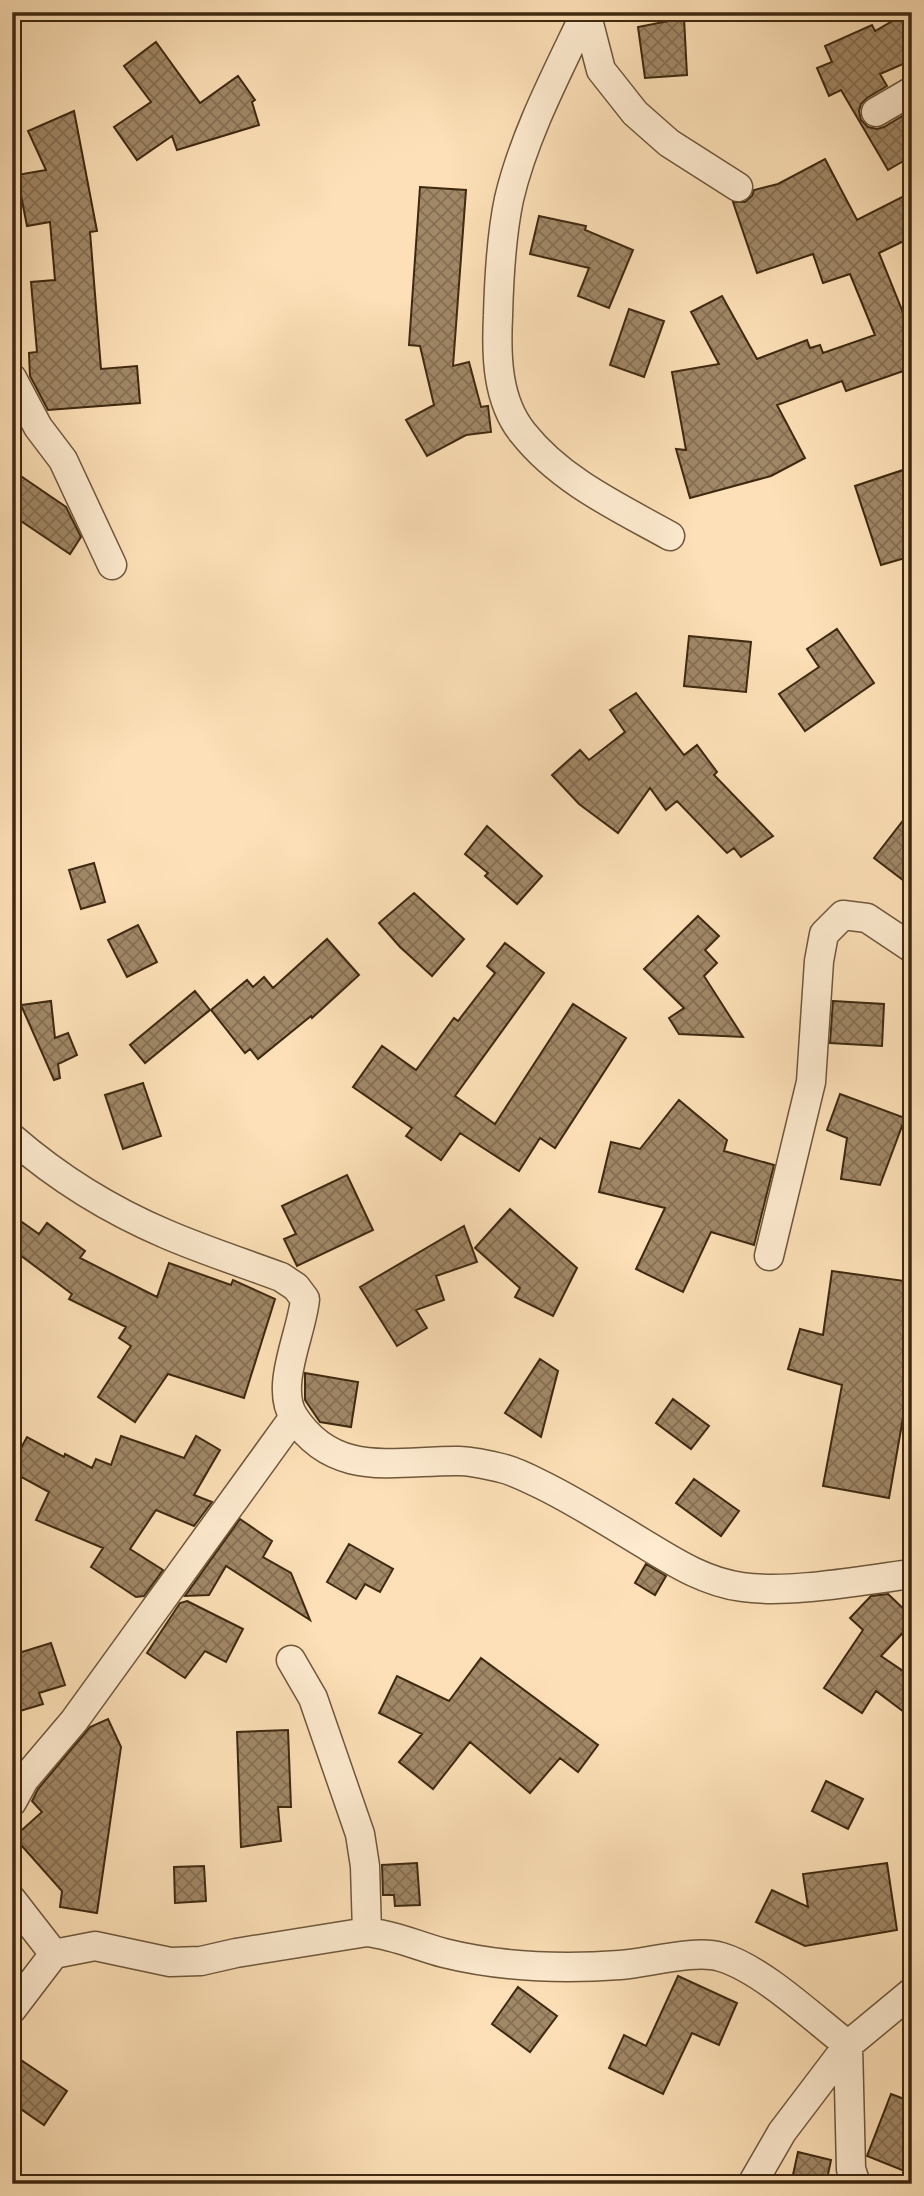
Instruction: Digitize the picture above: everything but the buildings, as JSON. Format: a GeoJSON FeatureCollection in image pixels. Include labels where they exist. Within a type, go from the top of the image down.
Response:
{"type":"FeatureCollection","features":[{"type":"Feature","properties":{"kind":"street"},"geometry":{"type":"LineString","coordinates":[[670,536],[584,488],[544,457],[521,431],[502,396],[497,341],[500,265],[509,199],[551,85],[586,12],[601,70],[635,113],[669,143],[738,187]]}},
{"type":"Feature","properties":{"kind":"street"},"geometry":{"type":"LineString","coordinates":[[876,112],[912,91]]}},
{"type":"Feature","properties":{"kind":"street"},"geometry":{"type":"LineString","coordinates":[[12,378],[38,426],[63,460],[112,565]]}},
{"type":"Feature","properties":{"kind":"street"},"geometry":{"type":"LineString","coordinates":[[769,1256],[811,1082],[819,961],[824,934],[844,915],[867,918],[912,948]]}},
{"type":"Feature","properties":{"kind":"street"},"geometry":{"type":"LineString","coordinates":[[12,1138],[118,1211],[166,1234],[281,1277],[296,1287],[305,1299],[286,1398],[294,1417],[314,1439],[335,1455],[368,1464],[462,1461],[503,1468],[557,1492],[697,1576],[742,1587],[783,1589],[912,1574]]}},
{"type":"Feature","properties":{"kind":"street"},"geometry":{"type":"LineString","coordinates":[[12,1802],[24,1780],[74,1721],[294,1417]]}},
{"type":"Feature","properties":{"kind":"street"},"geometry":{"type":"LineString","coordinates":[[290,1660],[313,1698],[360,1834],[365,1866],[367,1932]]}},
{"type":"Feature","properties":{"kind":"street"},"geometry":{"type":"LineString","coordinates":[[12,1900],[54,1954]]}},
{"type":"Feature","properties":{"kind":"street"},"geometry":{"type":"LineString","coordinates":[[12,2009],[54,1954],[95,1946],[170,1962],[201,1961],[367,1932],[386,1934],[446,1953],[504,1963],[554,1966],[648,1963],[690,1955],[719,1956],[744,1967],[767,1982],[848,2045]]}},
{"type":"Feature","properties":{"kind":"street"},"geometry":{"type":"LineString","coordinates":[[752,2184],[782,2132],[848,2045],[912,1992]]}},
{"type":"Feature","properties":{"kind":"street"},"geometry":{"type":"LineString","coordinates":[[848,2045],[851,2169],[856,2184]]}}]}
